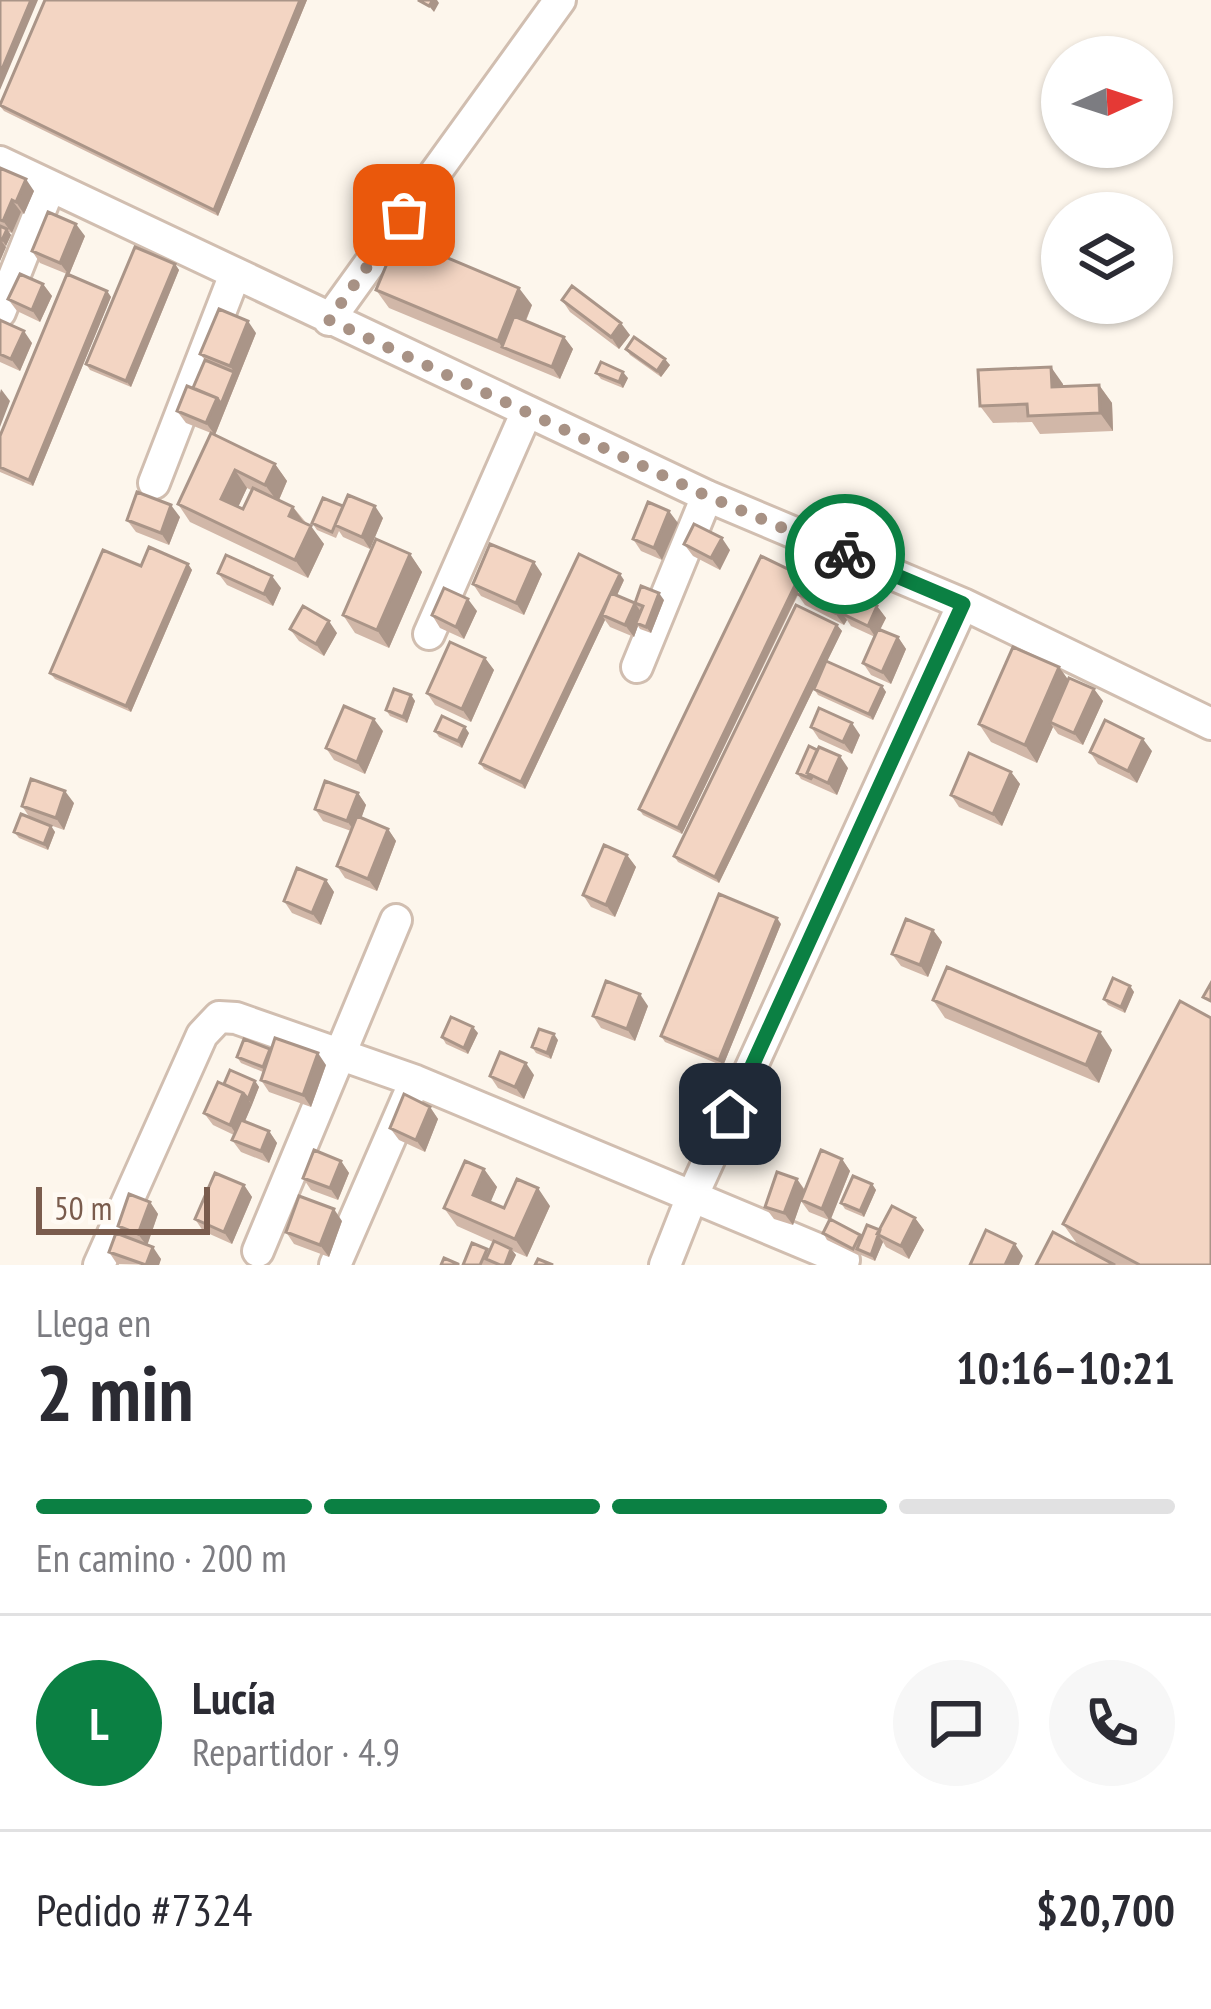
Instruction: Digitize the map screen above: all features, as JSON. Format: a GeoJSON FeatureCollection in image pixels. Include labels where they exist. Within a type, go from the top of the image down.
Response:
{"type":"FeatureCollection","features":[{"type":"Feature","properties":{"kind":"street"},"geometry":{"type":"LineString","coordinates":[[329,320],[560,0]]}},
{"type":"Feature","properties":{"kind":"street"},"geometry":{"type":"LineString","coordinates":[[0,162],[707,496],[963,604],[1211,724]]}},
{"type":"Feature","properties":{"kind":"street"},"geometry":{"type":"LineString","coordinates":[[0,312],[50,186]]}},
{"type":"Feature","properties":{"kind":"street"},"geometry":{"type":"LineString","coordinates":[[154,482],[236,274]]}},
{"type":"Feature","properties":{"kind":"street"},"geometry":{"type":"LineString","coordinates":[[429,634],[527,411]]}},
{"type":"Feature","properties":{"kind":"street"},"geometry":{"type":"LineString","coordinates":[[637,667],[707,496]]}},
{"type":"Feature","properties":{"kind":"street"},"geometry":{"type":"LineString","coordinates":[[665,1265],[691,1198],[963,604]]}},
{"type":"Feature","properties":{"kind":"street"},"geometry":{"type":"LineString","coordinates":[[258,1251],[396,920]]}},
{"type":"Feature","properties":{"kind":"street"},"geometry":{"type":"LineString","coordinates":[[99,1265],[202,1035],[219,1017],[236,1018],[416,1081],[844,1260]]}},
{"type":"Feature","properties":{"kind":"street"},"geometry":{"type":"LineString","coordinates":[[335,1265],[416,1081]]}},
{"type":"Feature","properties":{"kind":"building"},"geometry":{"type":"Polygon","coordinates":[[[0,0],[31,0],[0,74],[0,0]]]}},
{"type":"Feature","properties":{"kind":"building"},"geometry":{"type":"Polygon","coordinates":[[[45,0],[300,0],[214,210],[0,105],[45,0]]]}},
{"type":"Feature","properties":{"kind":"building"},"geometry":{"type":"Polygon","coordinates":[[[0,168],[26,179],[3,221],[0,220],[0,168]]]}},
{"type":"Feature","properties":{"kind":"building"},"geometry":{"type":"Polygon","coordinates":[[[48,212],[76,224],[60,263],[32,251],[48,212]]]}},
{"type":"Feature","properties":{"kind":"building"},"geometry":{"type":"Polygon","coordinates":[[[398,237],[519,288],[498,341],[376,290],[398,237]]]}},
{"type":"Feature","properties":{"kind":"building"},"geometry":{"type":"Polygon","coordinates":[[[135,247],[175,264],[126,381],[86,364],[135,247]]]}},
{"type":"Feature","properties":{"kind":"building"},"geometry":{"type":"Polygon","coordinates":[[[20,274],[43,284],[32,310],[8,299],[20,274]]]}},
{"type":"Feature","properties":{"kind":"building"},"geometry":{"type":"Polygon","coordinates":[[[67,274],[107,291],[29,480],[0,467],[0,436],[67,274]]]}},
{"type":"Feature","properties":{"kind":"building"},"geometry":{"type":"Polygon","coordinates":[[[572,286],[621,323],[611,337],[562,300],[572,286]]]}},
{"type":"Feature","properties":{"kind":"building"},"geometry":{"type":"Polygon","coordinates":[[[219,309],[248,321],[230,366],[200,354],[219,309]]]}},
{"type":"Feature","properties":{"kind":"building"},"geometry":{"type":"Polygon","coordinates":[[[514,316],[564,337],[552,367],[502,347],[514,316]]]}},
{"type":"Feature","properties":{"kind":"building"},"geometry":{"type":"Polygon","coordinates":[[[0,320],[24,331],[11,359],[0,354],[0,320]]]}},
{"type":"Feature","properties":{"kind":"building"},"geometry":{"type":"Polygon","coordinates":[[[634,337],[665,359],[657,371],[626,349],[634,337]]]}},
{"type":"Feature","properties":{"kind":"building"},"geometry":{"type":"Polygon","coordinates":[[[205,360],[234,372],[221,404],[193,388],[205,360]]]}},
{"type":"Feature","properties":{"kind":"building"},"geometry":{"type":"Polygon","coordinates":[[[601,362],[623,372],[619,382],[596,373],[601,362]]]}},
{"type":"Feature","properties":{"kind":"building"},"geometry":{"type":"Polygon","coordinates":[[[1051,367],[1052,387],[1099,385],[1100,413],[1028,416],[1027,404],[980,406],[978,370],[1051,367]]]}},
{"type":"Feature","properties":{"kind":"building"},"geometry":{"type":"Polygon","coordinates":[[[187,386],[217,398],[206,423],[177,411],[187,386]]]}},
{"type":"Feature","properties":{"kind":"building"},"geometry":{"type":"Polygon","coordinates":[[[211,433],[275,464],[265,485],[235,470],[221,499],[243,509],[253,488],[293,507],[289,516],[311,526],[295,560],[178,504],[211,433]]]}},
{"type":"Feature","properties":{"kind":"building"},"geometry":{"type":"Polygon","coordinates":[[[137,492],[171,505],[161,533],[127,520],[137,492]]]}},
{"type":"Feature","properties":{"kind":"building"},"geometry":{"type":"Polygon","coordinates":[[[348,495],[375,506],[362,537],[335,525],[348,495]]]}},
{"type":"Feature","properties":{"kind":"building"},"geometry":{"type":"Polygon","coordinates":[[[323,498],[343,506],[332,532],[312,523],[323,498]]]}},
{"type":"Feature","properties":{"kind":"building"},"geometry":{"type":"Polygon","coordinates":[[[648,502],[669,511],[654,548],[633,539],[648,502]]]}},
{"type":"Feature","properties":{"kind":"building"},"geometry":{"type":"Polygon","coordinates":[[[694,524],[722,538],[711,558],[684,544],[694,524]]]}},
{"type":"Feature","properties":{"kind":"building"},"geometry":{"type":"Polygon","coordinates":[[[376,539],[410,554],[377,630],[343,615],[376,539]]]}},
{"type":"Feature","properties":{"kind":"building"},"geometry":{"type":"Polygon","coordinates":[[[490,544],[534,562],[516,603],[473,584],[490,544]]]}},
{"type":"Feature","properties":{"kind":"building"},"geometry":{"type":"Polygon","coordinates":[[[149,547],[188,564],[126,706],[50,673],[103,550],[141,566],[149,547]]]}},
{"type":"Feature","properties":{"kind":"building"},"geometry":{"type":"Polygon","coordinates":[[[579,554],[620,574],[521,782],[480,763],[579,554]]]}},
{"type":"Feature","properties":{"kind":"building"},"geometry":{"type":"Polygon","coordinates":[[[226,555],[272,576],[264,594],[218,573],[226,555]]]}},
{"type":"Feature","properties":{"kind":"building"},"geometry":{"type":"Polygon","coordinates":[[[761,556],[800,575],[678,828],[639,809],[761,556]]]}},
{"type":"Feature","properties":{"kind":"building"},"geometry":{"type":"Polygon","coordinates":[[[813,561],[852,581],[835,613],[796,593],[813,561]]]}},
{"type":"Feature","properties":{"kind":"building"},"geometry":{"type":"Polygon","coordinates":[[[641,586],[659,593],[646,627],[636,623],[643,606],[635,603],[641,586]]]}},
{"type":"Feature","properties":{"kind":"building"},"geometry":{"type":"Polygon","coordinates":[[[444,588],[468,599],[456,627],[432,615],[444,588]]]}},
{"type":"Feature","properties":{"kind":"building"},"geometry":{"type":"Polygon","coordinates":[[[611,593],[635,603],[625,625],[602,615],[611,593]]]}},
{"type":"Feature","properties":{"kind":"building"},"geometry":{"type":"Polygon","coordinates":[[[853,594],[877,606],[868,626],[843,614],[853,594]]]}},
{"type":"Feature","properties":{"kind":"building"},"geometry":{"type":"Polygon","coordinates":[[[796,605],[837,625],[715,877],[674,856],[796,605]]]}},
{"type":"Feature","properties":{"kind":"building"},"geometry":{"type":"Polygon","coordinates":[[[303,606],[329,621],[316,644],[290,629],[303,606]]]}},
{"type":"Feature","properties":{"kind":"building"},"geometry":{"type":"Polygon","coordinates":[[[878,629],[898,637],[882,672],[863,663],[878,629]]]}},
{"type":"Feature","properties":{"kind":"building"},"geometry":{"type":"Polygon","coordinates":[[[450,642],[485,658],[462,709],[427,693],[450,642]]]}},
{"type":"Feature","properties":{"kind":"building"},"geometry":{"type":"Polygon","coordinates":[[[1013,647],[1059,667],[1025,745],[979,724],[1013,647]]]}},
{"type":"Feature","properties":{"kind":"building"},"geometry":{"type":"Polygon","coordinates":[[[826,661],[882,686],[869,714],[814,689],[826,661]]]}},
{"type":"Feature","properties":{"kind":"building"},"geometry":{"type":"Polygon","coordinates":[[[1069,678],[1094,689],[1074,733],[1050,722],[1069,678]]]}},
{"type":"Feature","properties":{"kind":"building"},"geometry":{"type":"Polygon","coordinates":[[[394,689],[411,695],[403,717],[386,710],[394,689]]]}},
{"type":"Feature","properties":{"kind":"building"},"geometry":{"type":"Polygon","coordinates":[[[344,706],[374,719],[357,762],[326,748],[344,706]]]}},
{"type":"Feature","properties":{"kind":"building"},"geometry":{"type":"Polygon","coordinates":[[[819,708],[852,723],[843,742],[811,727],[819,708]]]}},
{"type":"Feature","properties":{"kind":"building"},"geometry":{"type":"Polygon","coordinates":[[[442,716],[465,727],[458,741],[435,731],[442,716]]]}},
{"type":"Feature","properties":{"kind":"building"},"geometry":{"type":"Polygon","coordinates":[[[1105,720],[1143,739],[1128,771],[1090,752],[1105,720]]]}},
{"type":"Feature","properties":{"kind":"building"},"geometry":{"type":"Polygon","coordinates":[[[809,746],[817,750],[807,773],[812,779],[797,773],[809,746]]]}},
{"type":"Feature","properties":{"kind":"building"},"geometry":{"type":"Polygon","coordinates":[[[819,747],[840,756],[828,783],[807,773],[819,747]]]}},
{"type":"Feature","properties":{"kind":"building"},"geometry":{"type":"Polygon","coordinates":[[[969,753],[1011,772],[993,814],[951,795],[969,753]]]}},
{"type":"Feature","properties":{"kind":"building"},"geometry":{"type":"Polygon","coordinates":[[[31,779],[65,791],[56,818],[22,806],[31,779]]]}},
{"type":"Feature","properties":{"kind":"building"},"geometry":{"type":"Polygon","coordinates":[[[325,781],[358,793],[347,821],[315,809],[325,781]]]}},
{"type":"Feature","properties":{"kind":"building"},"geometry":{"type":"Polygon","coordinates":[[[21,814],[51,826],[44,844],[14,832],[21,814]]]}},
{"type":"Feature","properties":{"kind":"building"},"geometry":{"type":"Polygon","coordinates":[[[357,816],[388,829],[368,879],[337,866],[357,816]]]}},
{"type":"Feature","properties":{"kind":"building"},"geometry":{"type":"Polygon","coordinates":[[[604,845],[627,855],[606,905],[583,895],[604,845]]]}},
{"type":"Feature","properties":{"kind":"building"},"geometry":{"type":"Polygon","coordinates":[[[297,868],[326,880],[312,913],[284,901],[297,868]]]}},
{"type":"Feature","properties":{"kind":"building"},"geometry":{"type":"Polygon","coordinates":[[[719,894],[777,918],[719,1060],[661,1036],[719,894]]]}},
{"type":"Feature","properties":{"kind":"building"},"geometry":{"type":"Polygon","coordinates":[[[906,919],[933,930],[920,965],[892,954],[906,919]]]}},
{"type":"Feature","properties":{"kind":"building"},"geometry":{"type":"Polygon","coordinates":[[[947,967],[1100,1032],[1086,1065],[933,1000],[947,967]]]}},
{"type":"Feature","properties":{"kind":"building"},"geometry":{"type":"Polygon","coordinates":[[[1113,978],[1130,986],[1121,1007],[1104,999],[1113,978]]]}},
{"type":"Feature","properties":{"kind":"building"},"geometry":{"type":"Polygon","coordinates":[[[606,981],[640,994],[627,1029],[593,1016],[606,981]]]}},
{"type":"Feature","properties":{"kind":"building"},"geometry":{"type":"Polygon","coordinates":[[[1180,1001],[1211,1018],[1211,1265],[1140,1265],[1063,1224],[1180,1001]]]}},
{"type":"Feature","properties":{"kind":"building"},"geometry":{"type":"Polygon","coordinates":[[[451,1017],[473,1027],[464,1048],[442,1037],[451,1017]]]}},
{"type":"Feature","properties":{"kind":"building"},"geometry":{"type":"Polygon","coordinates":[[[539,1029],[554,1034],[547,1053],[532,1047],[539,1029]]]}},
{"type":"Feature","properties":{"kind":"building"},"geometry":{"type":"Polygon","coordinates":[[[275,1038],[318,1053],[303,1095],[261,1080],[275,1038]]]}},
{"type":"Feature","properties":{"kind":"building"},"geometry":{"type":"Polygon","coordinates":[[[244,1039],[270,1049],[263,1067],[237,1057],[244,1039]]]}},
{"type":"Feature","properties":{"kind":"building"},"geometry":{"type":"Polygon","coordinates":[[[500,1052],[526,1063],[515,1087],[490,1076],[500,1052]]]}},
{"type":"Feature","properties":{"kind":"building"},"geometry":{"type":"Polygon","coordinates":[[[230,1070],[255,1081],[248,1099],[224,1084],[230,1070]]]}},
{"type":"Feature","properties":{"kind":"building"},"geometry":{"type":"Polygon","coordinates":[[[218,1082],[243,1093],[230,1125],[204,1113],[218,1082]]]}},
{"type":"Feature","properties":{"kind":"building"},"geometry":{"type":"Polygon","coordinates":[[[404,1094],[430,1107],[416,1140],[390,1128],[404,1094]]]}},
{"type":"Feature","properties":{"kind":"building"},"geometry":{"type":"Polygon","coordinates":[[[241,1120],[269,1131],[261,1151],[232,1140],[241,1120]]]}},
{"type":"Feature","properties":{"kind":"building"},"geometry":{"type":"Polygon","coordinates":[[[314,1150],[341,1161],[330,1188],[303,1178],[314,1150]]]}},
{"type":"Feature","properties":{"kind":"building"},"geometry":{"type":"Polygon","coordinates":[[[821,1150],[842,1159],[822,1209],[801,1200],[821,1150]]]}},
{"type":"Feature","properties":{"kind":"building"},"geometry":{"type":"Polygon","coordinates":[[[465,1161],[484,1169],[473,1195],[504,1208],[517,1179],[538,1188],[515,1239],[444,1208],[465,1161]]]}},
{"type":"Feature","properties":{"kind":"building"},"geometry":{"type":"Polygon","coordinates":[[[777,1172],[797,1179],[784,1213],[765,1207],[777,1172]]]}},
{"type":"Feature","properties":{"kind":"building"},"geometry":{"type":"Polygon","coordinates":[[[215,1173],[244,1185],[224,1232],[195,1219],[215,1173]]]}},
{"type":"Feature","properties":{"kind":"building"},"geometry":{"type":"Polygon","coordinates":[[[853,1176],[872,1184],[860,1211],[841,1203],[853,1176]]]}},
{"type":"Feature","properties":{"kind":"building"},"geometry":{"type":"Polygon","coordinates":[[[129,1194],[150,1202],[138,1234],[118,1226],[129,1194]]]}},
{"type":"Feature","properties":{"kind":"building"},"geometry":{"type":"Polygon","coordinates":[[[299,1196],[334,1209],[320,1245],[286,1232],[299,1196]]]}},
{"type":"Feature","properties":{"kind":"building"},"geometry":{"type":"Polygon","coordinates":[[[892,1206],[915,1218],[901,1246],[877,1234],[892,1206]]]}},
{"type":"Feature","properties":{"kind":"building"},"geometry":{"type":"Polygon","coordinates":[[[830,1219],[860,1235],[853,1249],[823,1233],[830,1219]]]}},
{"type":"Feature","properties":{"kind":"building"},"geometry":{"type":"Polygon","coordinates":[[[867,1225],[880,1230],[871,1255],[857,1249],[867,1225]]]}},
{"type":"Feature","properties":{"kind":"building"},"geometry":{"type":"Polygon","coordinates":[[[986,1230],[1015,1244],[1005,1265],[970,1265],[986,1230]]]}},
{"type":"Feature","properties":{"kind":"building"},"geometry":{"type":"Polygon","coordinates":[[[1053,1232],[1115,1265],[1036,1265],[1053,1232]]]}},
{"type":"Feature","properties":{"kind":"building"},"geometry":{"type":"Polygon","coordinates":[[[116,1233],[153,1247],[146,1265],[109,1252],[116,1233]]]}},
{"type":"Feature","properties":{"kind":"building"},"geometry":{"type":"Polygon","coordinates":[[[494,1241],[511,1249],[505,1265],[486,1259],[494,1241]]]}},
{"type":"Feature","properties":{"kind":"building"},"geometry":{"type":"Polygon","coordinates":[[[472,1243],[487,1249],[480,1265],[463,1265],[472,1243]]]}},
{"type":"Feature","properties":{"kind":"way so far"},"geometry":{"type":"LineString","coordinates":[[404,215],[329,320],[707,496],[845,554]]}},
{"type":"Feature","properties":{"kind":"route"},"geometry":{"type":"LineString","coordinates":[[730,1114],[963,604],[845,554]]}}]}
